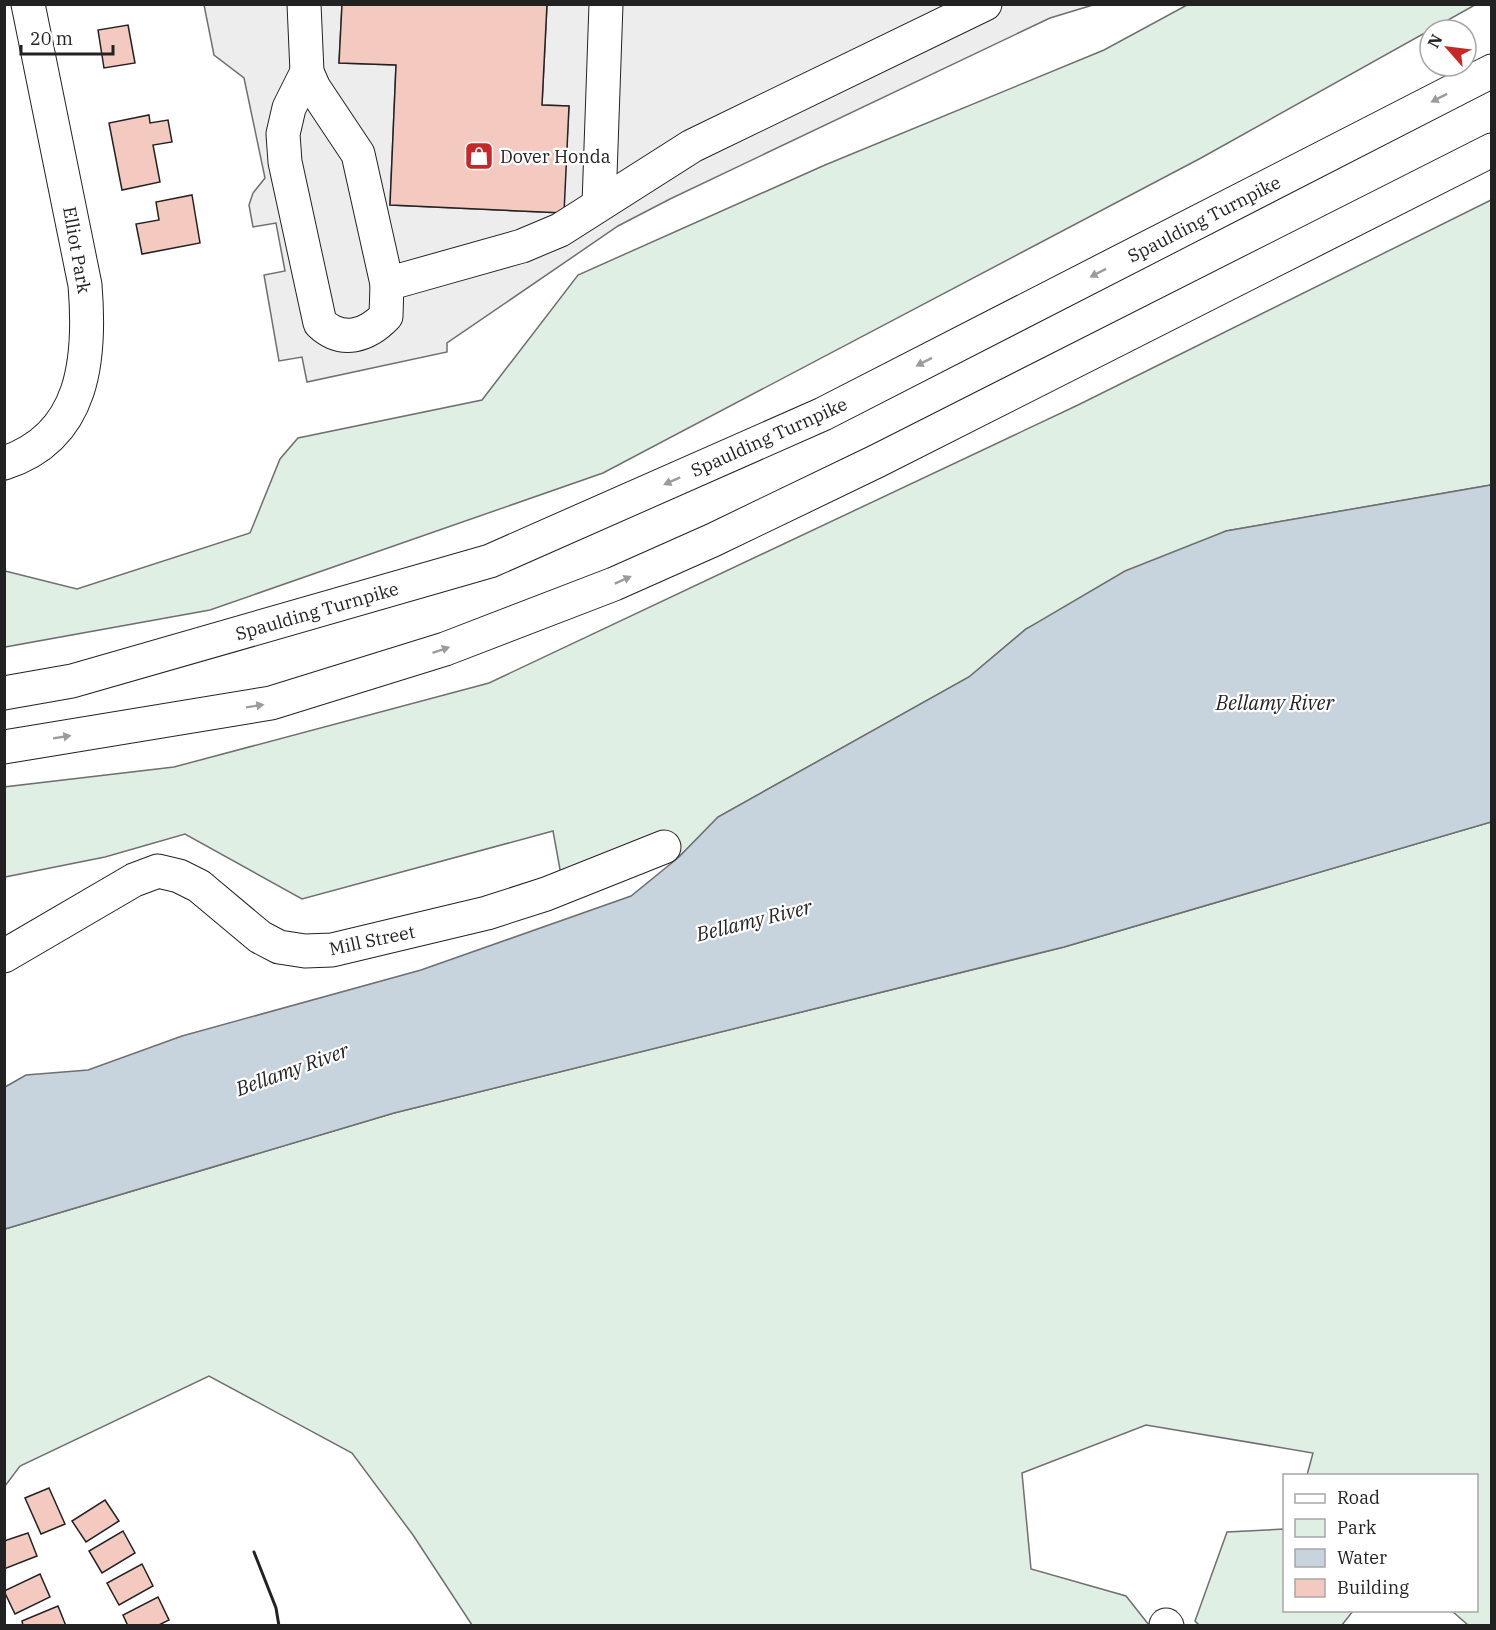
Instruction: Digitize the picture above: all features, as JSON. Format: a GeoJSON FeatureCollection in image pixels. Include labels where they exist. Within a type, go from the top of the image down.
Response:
{"type":"FeatureCollection","features":[{"type":"Feature","properties":{"kind":"main road","name":"Elliot Park"},"geometry":{"type":"LineString","coordinates":[[4,463],[28,456],[58,430],[76,397],[85,359],[88,325],[85,285],[28,4]]}},
{"type":"Feature","properties":{"kind":"main road"},"geometry":{"type":"LineString","coordinates":[[304,4],[307,72],[314,88],[358,154],[387,284],[386,316],[374,328],[349,336],[331,333],[320,323],[285,162],[283,134],[288,108],[307,72]]}},
{"type":"Feature","properties":{"kind":"main road"},"geometry":{"type":"LineString","coordinates":[[599,204],[606,4]]}},
{"type":"Feature","properties":{"kind":"main road"},"geometry":{"type":"LineString","coordinates":[[387,284],[522,246],[560,230],[692,146],[985,4]]}},
{"type":"Feature","properties":{"kind":"main road","name":"Spaulding Turnpike"},"geometry":{"type":"LineString","coordinates":[[4,693],[72,681],[490,561],[823,414],[1491,71]]}},
{"type":"Feature","properties":{"kind":"main road"},"geometry":{"type":"LineString","coordinates":[[4,747],[289,699],[445,649],[614,584],[713,540],[877,461],[1491,150]]}},
{"type":"Feature","properties":{"kind":"main road","name":"Mill Street"},"geometry":{"type":"LineString","coordinates":[[4,956],[134,880],[158,871],[179,876],[199,886],[260,937],[279,947],[305,951],[332,950],[487,913],[546,894],[664,846]]}},
{"type":"Feature","properties":{"kind":"green space"},"geometry":{"type":"Polygon","coordinates":[[[1187,5],[1475,5],[1452,18],[1418,18],[1418,37],[1201,158],[603,473],[210,610],[5,647],[5,571],[77,589],[250,533],[280,459],[298,438],[482,400],[578,275],[825,165],[1104,50],[1187,5]]]}},
{"type":"Feature","properties":{"kind":"green space"},"geometry":{"type":"Polygon","coordinates":[[[1491,200],[1491,485],[1226,531],[1026,629],[969,677],[718,817],[679,857],[674,835],[561,875],[553,831],[302,899],[185,834],[105,857],[5,877],[4,787],[174,767],[489,683],[1078,405],[1491,200]]]}},
{"type":"Feature","properties":{"kind":"green space"},"geometry":{"type":"Polygon","coordinates":[[[1491,822],[1491,1625],[1468,1625],[1453,1612],[1478,1612],[1478,1474],[1307,1474],[1313,1453],[1146,1425],[1022,1473],[1031,1569],[1126,1596],[1149,1625],[472,1625],[413,1535],[352,1453],[209,1376],[20,1466],[5,1486],[5,1229],[394,1113],[1064,947],[1491,822]]]}},
{"type":"Feature","properties":{"kind":"green space"},"geometry":{"type":"Polygon","coordinates":[[[1283,1529],[1283,1612],[1352,1612],[1342,1625],[1199,1625],[1195,1621],[1227,1532],[1283,1529]]]}},
{"type":"Feature","properties":{"kind":"shaded area"},"geometry":{"type":"Polygon","coordinates":[[[204,5],[342,5],[339,63],[396,65],[390,205],[563,213],[569,106],[542,105],[547,5],[1093,5],[1050,18],[618,226],[447,343],[447,352],[307,382],[302,357],[279,361],[264,275],[285,271],[276,223],[253,227],[249,205],[253,193],[265,178],[244,78],[214,55],[204,5]]]}},
{"type":"Feature","properties":{"kind":"water","name":"Bellamy River"},"geometry":{"type":"Polygon","coordinates":[[[1491,485],[1491,822],[1064,947],[394,1113],[5,1229],[5,1087],[26,1075],[88,1070],[182,1036],[421,970],[631,896],[679,857],[718,817],[969,677],[1026,629],[1125,571],[1226,531],[1491,485]]]}},
{"type":"Feature","properties":{"kind":"building","name":"Dover Honda"},"geometry":{"type":"Polygon","coordinates":[[[342,4],[547,4],[542,105],[569,106],[564,213],[390,205],[396,65],[339,63],[342,4]]]}},
{"type":"Feature","properties":{"kind":"building"},"geometry":{"type":"Polygon","coordinates":[[[128,25],[135,63],[104,68],[98,30],[128,25]]]}},
{"type":"Feature","properties":{"kind":"building"},"geometry":{"type":"Polygon","coordinates":[[[149,115],[150,123],[168,120],[172,142],[153,145],[160,182],[122,190],[109,123],[149,115]]]}},
{"type":"Feature","properties":{"kind":"building"},"geometry":{"type":"Polygon","coordinates":[[[192,195],[200,243],[142,254],[136,224],[159,220],[156,202],[192,195]]]}},
{"type":"Feature","properties":{"kind":"building"},"geometry":{"type":"Polygon","coordinates":[[[49,1488],[65,1524],[41,1534],[25,1498],[49,1488]]]}},
{"type":"Feature","properties":{"kind":"building"},"geometry":{"type":"Polygon","coordinates":[[[105,1500],[119,1521],[86,1542],[72,1521],[105,1500]]]}},
{"type":"Feature","properties":{"kind":"building"},"geometry":{"type":"Polygon","coordinates":[[[123,1531],[135,1553],[102,1573],[89,1551],[123,1531]]]}},
{"type":"Feature","properties":{"kind":"building"},"geometry":{"type":"Polygon","coordinates":[[[28,1533],[37,1556],[4,1569],[4,1541],[28,1533]]]}},
{"type":"Feature","properties":{"kind":"building"},"geometry":{"type":"Polygon","coordinates":[[[142,1564],[153,1586],[119,1605],[107,1583],[142,1564]]]}},
{"type":"Feature","properties":{"kind":"building"},"geometry":{"type":"Polygon","coordinates":[[[40,1574],[50,1597],[15,1614],[4,1591],[40,1574]]]}},
{"type":"Feature","properties":{"kind":"building"},"geometry":{"type":"Polygon","coordinates":[[[158,1597],[169,1620],[157,1626],[128,1626],[123,1615],[158,1597]]]}},
{"type":"Feature","properties":{"kind":"building"},"geometry":{"type":"Polygon","coordinates":[[[58,1606],[66,1626],[23,1626],[22,1621],[58,1606]]]}},
{"type":"Feature","properties":{"kind":"wall"},"geometry":{"type":"LineString","coordinates":[[254,1552],[276,1608],[279,1626]]}},
{"type":"Feature","properties":{"kind":"place","name":"Dover Honda"},"geometry":{"type":"Point","coordinates":[479,156]}}]}
